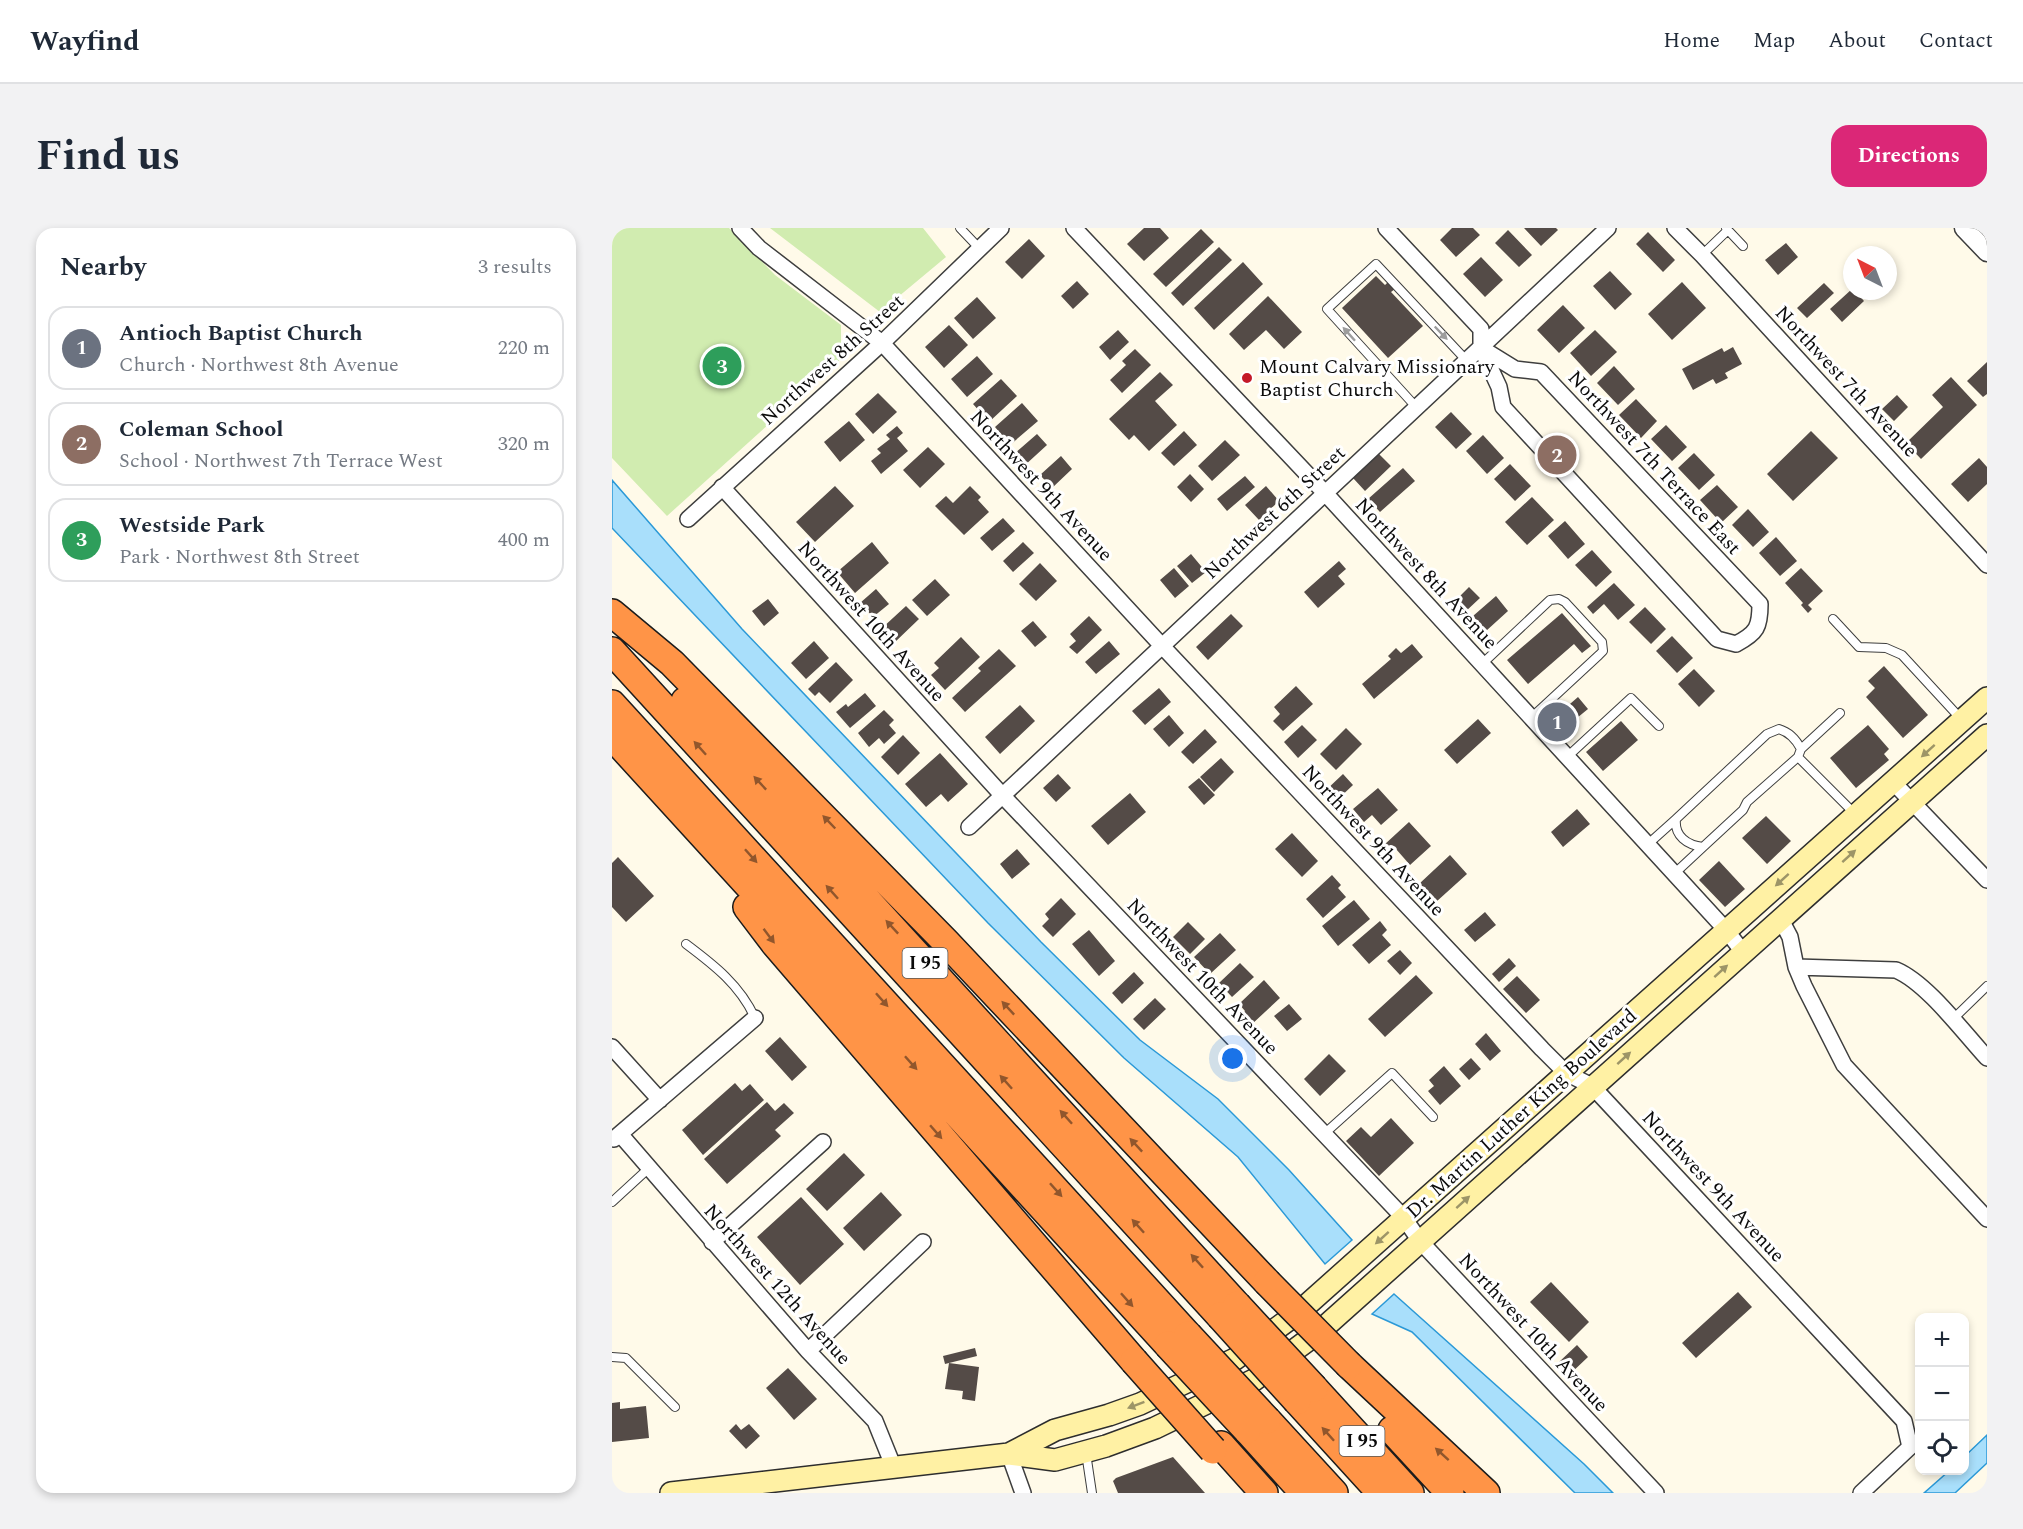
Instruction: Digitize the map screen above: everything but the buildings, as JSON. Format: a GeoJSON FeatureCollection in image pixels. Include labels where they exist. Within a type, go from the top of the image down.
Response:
{"type":"FeatureCollection","features":[{"type":"Feature","properties":{"kind":"highway"},"geometry":{"type":"LineString","coordinates":[[612,613],[672,663],[960,956],[1176,1188],[1219,1241],[1264,1284],[1344,1368],[1450,1493]]}},
{"type":"Feature","properties":{"kind":"highway","name":"I 95"},"geometry":{"type":"LineString","coordinates":[[612,622],[1228,1310],[1305,1394],[1410,1493]]}},
{"type":"Feature","properties":{"kind":"highway"},"geometry":{"type":"LineString","coordinates":[[612,651],[1228,1310]]}},
{"type":"Feature","properties":{"kind":"highway"},"geometry":{"type":"LineString","coordinates":[[612,704],[1178,1340]]}},
{"type":"Feature","properties":{"kind":"highway"},"geometry":{"type":"LineString","coordinates":[[612,736],[1257,1425],[1334,1493]]}},
{"type":"Feature","properties":{"kind":"highway"},"geometry":{"type":"LineString","coordinates":[[645,772],[775,944],[1058,1272],[1217,1448],[1264,1493]]}},
{"type":"Feature","properties":{"kind":"highway"},"geometry":{"type":"LineString","coordinates":[[1344,1368],[1486,1493]]}},
{"type":"Feature","properties":{"kind":"highway"},"geometry":{"type":"LineString","coordinates":[[1305,1394],[1381,1493]]}},
{"type":"Feature","properties":{"kind":"highway"},"geometry":{"type":"LineString","coordinates":[[1257,1425],[1304,1493]]}},
{"type":"Feature","properties":{"kind":"highway"},"geometry":{"type":"LineString","coordinates":[[1217,1448],[1248,1493]]}},
{"type":"Feature","properties":{"kind":"main road","name":"Dr. Martin Luther King Boulevard"},"geometry":{"type":"LineString","coordinates":[[1009,1454],[1055,1430],[1140,1404],[1235,1359],[1299,1312],[1987,698]]}},
{"type":"Feature","properties":{"kind":"main road","name":"Dr. Martin Luther King Boulevard"},"geometry":{"type":"LineString","coordinates":[[672,1493],[1009,1454],[1055,1460],[1155,1428],[1254,1380],[1319,1332],[1987,735]]}},
{"type":"Feature","properties":{"kind":"street","name":"Northwest 9th Avenue"},"geometry":{"type":"LineString","coordinates":[[740,228],[759,248],[882,343],[1163,647],[1566,1073],[1592,1086],[1904,1421],[1910,1447],[1861,1493]]}},
{"type":"Feature","properties":{"kind":"street","name":"Northwest 8th Street"},"geometry":{"type":"LineString","coordinates":[[688,519],[882,343],[1002,228]]}},
{"type":"Feature","properties":{"kind":"street","name":"Northwest 8th Avenue"},"geometry":{"type":"LineString","coordinates":[[1074,228],[1325,493],[1743,951]]}},
{"type":"Feature","properties":{"kind":"street"},"geometry":{"type":"LineString","coordinates":[[1386,228],[1481,328],[1481,348]]}},
{"type":"Feature","properties":{"kind":"street","name":"Northwest 6th Street"},"geometry":{"type":"LineString","coordinates":[[969,827],[1608,228]]}},
{"type":"Feature","properties":{"kind":"street","name":"Northwest 7th Avenue"},"geometry":{"type":"LineString","coordinates":[[1675,228],[1987,565]]}},
{"type":"Feature","properties":{"kind":"street"},"geometry":{"type":"LineString","coordinates":[[1964,228],[1987,252]]}},
{"type":"Feature","properties":{"kind":"street","name":"Northwest 7th Terrace East"},"geometry":{"type":"LineString","coordinates":[[1481,348],[1515,369],[1541,372],[1760,603],[1760,621],[1752,636],[1736,644],[1717,639],[1503,406],[1498,387],[1481,348]]}},
{"type":"Feature","properties":{"kind":"street","name":"Northwest 10th Avenue"},"geometry":{"type":"LineString","coordinates":[[722,487],[1002,795],[1404,1218],[1420,1241],[1656,1493]]}},
{"type":"Feature","properties":{"kind":"street"},"geometry":{"type":"LineString","coordinates":[[1893,782],[1987,880]]}},
{"type":"Feature","properties":{"kind":"street"},"geometry":{"type":"LineString","coordinates":[[1780,918],[1790,937],[1796,967],[1804,986],[1844,1065],[1987,1218]]}},
{"type":"Feature","properties":{"kind":"street"},"geometry":{"type":"LineString","coordinates":[[1796,967],[1896,970],[1907,975],[1987,1058]]}},
{"type":"Feature","properties":{"kind":"street"},"geometry":{"type":"LineString","coordinates":[[616,1137],[755,1018]]}},
{"type":"Feature","properties":{"kind":"street"},"geometry":{"type":"LineString","coordinates":[[612,1047],[660,1100]]}},
{"type":"Feature","properties":{"kind":"street","name":"Northwest 12th Avenue"},"geometry":{"type":"LineString","coordinates":[[616,1137],[649,1168],[808,1351],[875,1421],[894,1468]]}},
{"type":"Feature","properties":{"kind":"street"},"geometry":{"type":"LineString","coordinates":[[712,1242],[823,1142]]}},
{"type":"Feature","properties":{"kind":"street"},"geometry":{"type":"LineString","coordinates":[[808,1351],[923,1242]]}},
{"type":"Feature","properties":{"kind":"street"},"geometry":{"type":"LineString","coordinates":[[1009,1454],[1023,1493]]}},
{"type":"Feature","properties":{"kind":"lane"},"geometry":{"type":"LineString","coordinates":[[960,228],[980,249]]}},
{"type":"Feature","properties":{"kind":"lane"},"geometry":{"type":"LineString","coordinates":[[1702,255],[1727,229],[1743,246]]}},
{"type":"Feature","properties":{"kind":"lane"},"geometry":{"type":"LineString","coordinates":[[1417,408],[1327,309],[1376,264],[1467,361]]}},
{"type":"Feature","properties":{"kind":"lane"},"geometry":{"type":"LineString","coordinates":[[1482,664],[1550,600],[1554,599],[1565,602],[1602,642],[1603,651],[1531,718]]}},
{"type":"Feature","properties":{"kind":"lane"},"geometry":{"type":"LineString","coordinates":[[1833,619],[1859,647],[1886,648],[1902,656],[1962,720]]}},
{"type":"Feature","properties":{"kind":"lane"},"geometry":{"type":"LineString","coordinates":[[1567,757],[1631,698],[1659,726]]}},
{"type":"Feature","properties":{"kind":"lane"},"geometry":{"type":"LineString","coordinates":[[1674,874],[1743,810],[1747,802],[1840,713]]}},
{"type":"Feature","properties":{"kind":"lane"},"geometry":{"type":"LineString","coordinates":[[1647,845],[1771,731],[1779,729],[1786,731],[1794,738],[1799,753],[1856,815]]}},
{"type":"Feature","properties":{"kind":"lane"},"geometry":{"type":"LineString","coordinates":[[1676,819],[1675,824],[1681,838],[1689,844],[1703,847]]}},
{"type":"Feature","properties":{"kind":"lane"},"geometry":{"type":"LineString","coordinates":[[686,944],[706,958],[737,987],[755,1018]]}},
{"type":"Feature","properties":{"kind":"lane"},"geometry":{"type":"LineString","coordinates":[[1952,1020],[1987,986]]}},
{"type":"Feature","properties":{"kind":"lane"},"geometry":{"type":"LineString","coordinates":[[1324,1134],[1392,1073],[1433,1117]]}},
{"type":"Feature","properties":{"kind":"lane"},"geometry":{"type":"LineString","coordinates":[[612,1202],[649,1168]]}},
{"type":"Feature","properties":{"kind":"lane"},"geometry":{"type":"LineString","coordinates":[[612,1357],[626,1358],[675,1407]]}},
{"type":"Feature","properties":{"kind":"lane"},"geometry":{"type":"LineString","coordinates":[[1086,1451],[1092,1493]]}},
{"type":"Feature","properties":{"kind":"green space"},"geometry":{"type":"Polygon","coordinates":[[[612,228],[729,228],[775,275],[841,325],[841,359],[667,516],[612,458],[612,228]]]}},
{"type":"Feature","properties":{"kind":"green space"},"geometry":{"type":"Polygon","coordinates":[[[770,228],[923,228],[946,257],[880,312],[770,228]]]}},
{"type":"Feature","properties":{"kind":"water"},"geometry":{"type":"Polygon","coordinates":[[[612,480],[742,629],[1041,942],[1140,1040],[1218,1099],[1289,1170],[1352,1240],[1325,1264],[1238,1157],[1124,1058],[988,923],[612,528],[612,480]]]}},
{"type":"Feature","properties":{"kind":"water"},"geometry":{"type":"Polygon","coordinates":[[[1394,1294],[1584,1464],[1613,1493],[1575,1493],[1412,1332],[1372,1314],[1394,1294]]]}},
{"type":"Feature","properties":{"kind":"water"},"geometry":{"type":"Polygon","coordinates":[[[1987,1435],[1987,1463],[1955,1493],[1924,1493],[1944,1475],[1969,1475],[1969,1452],[1987,1435]]]}},
{"type":"Feature","properties":{"kind":"place","name":"Westside Park"},"geometry":{"type":"Point","coordinates":[722,366]}},
{"type":"Feature","properties":{"kind":"place","name":"Mount Calvary Missionary Baptist Church"},"geometry":{"type":"Point","coordinates":[1247,378]}},
{"type":"Feature","properties":{"kind":"place","name":"Coleman School"},"geometry":{"type":"Point","coordinates":[1557,455]}},
{"type":"Feature","properties":{"kind":"place","name":"Antioch Baptist Church"},"geometry":{"type":"Point","coordinates":[1557,722]}}]}
